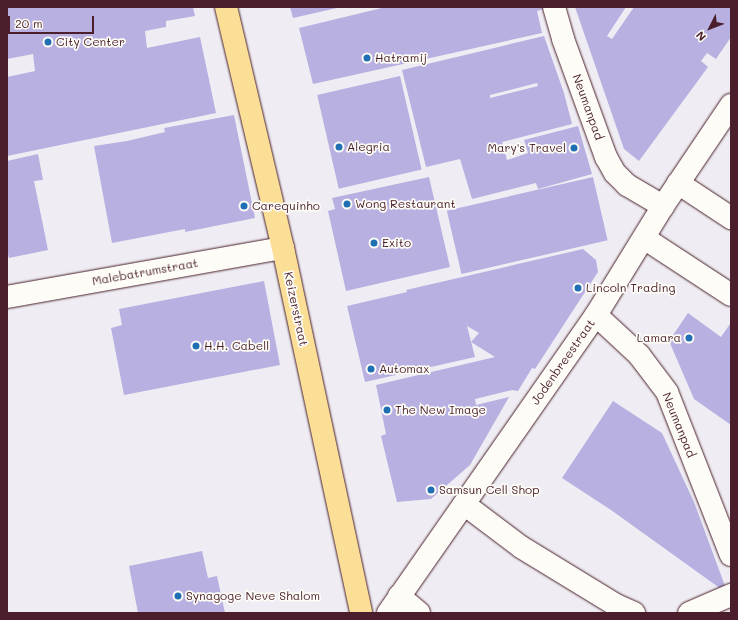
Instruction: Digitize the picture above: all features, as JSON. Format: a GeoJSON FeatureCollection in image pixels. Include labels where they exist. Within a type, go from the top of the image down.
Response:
{"type":"FeatureCollection","features":[{"type":"Feature","properties":{"kind":"main road","name":"Keizerstraat"},"geometry":{"type":"LineString","coordinates":[[226,7],[283,248],[361,613]]}},
{"type":"Feature","properties":{"kind":"street","name":"Neumanpad"},"geometry":{"type":"LineString","coordinates":[[554,7],[566,47],[606,157],[615,173],[627,185],[664,206]]}},
{"type":"Feature","properties":{"kind":"street","name":"Jodenbreestraat"},"geometry":{"type":"LineString","coordinates":[[394,605],[596,315],[678,183],[731,105]]}},
{"type":"Feature","properties":{"kind":"street"},"geometry":{"type":"LineString","coordinates":[[678,183],[731,218]]}},
{"type":"Feature","properties":{"kind":"street"},"geometry":{"type":"LineString","coordinates":[[644,238],[731,295]]}},
{"type":"Feature","properties":{"kind":"street","name":"Malebatrumstraat"},"geometry":{"type":"LineString","coordinates":[[7,296],[283,248]]}},
{"type":"Feature","properties":{"kind":"street","name":"Neumanpad"},"geometry":{"type":"LineString","coordinates":[[596,315],[639,354],[667,392],[731,555]]}},
{"type":"Feature","properties":{"kind":"street"},"geometry":{"type":"LineString","coordinates":[[464,504],[521,547],[616,605],[634,613]]}},
{"type":"Feature","properties":{"kind":"street"},"geometry":{"type":"LineString","coordinates":[[690,613],[731,595]]}},
{"type":"Feature","properties":{"kind":"street"},"geometry":{"type":"LineString","coordinates":[[394,605],[419,613]]}},
{"type":"Feature","properties":{"kind":"building"},"geometry":{"type":"Polygon","coordinates":[[[7,7],[193,7],[195,16],[166,21],[166,27],[145,31],[147,48],[200,37],[216,113],[7,156],[7,77],[35,71],[33,54],[7,59],[7,7]]]}},
{"type":"Feature","properties":{"kind":"building"},"geometry":{"type":"Polygon","coordinates":[[[290,7],[336,7],[337,8],[293,18],[290,7]]]}},
{"type":"Feature","properties":{"kind":"building","name":"Hatramij"},"geometry":{"type":"Polygon","coordinates":[[[386,7],[542,7],[543,9],[537,11],[542,33],[313,84],[299,28],[386,7]]]}},
{"type":"Feature","properties":{"kind":"building"},"geometry":{"type":"Polygon","coordinates":[[[575,7],[626,7],[607,36],[612,39],[634,7],[731,7],[731,37],[716,59],[707,53],[701,61],[708,67],[639,161],[624,149],[575,7]]]}},
{"type":"Feature","properties":{"kind":"building"},"geometry":{"type":"Polygon","coordinates":[[[544,36],[564,93],[572,124],[502,142],[507,160],[528,153],[524,140],[578,126],[592,174],[538,189],[536,183],[472,199],[460,159],[426,167],[402,70],[544,36]],[[537,83],[490,95],[490,98],[538,86],[537,83]]]}},
{"type":"Feature","properties":{"kind":"building"},"geometry":{"type":"Polygon","coordinates":[[[400,76],[422,170],[339,189],[317,95],[400,76]]]}},
{"type":"Feature","properties":{"kind":"building"},"geometry":{"type":"Polygon","coordinates":[[[234,115],[255,218],[185,232],[185,229],[112,243],[94,146],[127,141],[165,132],[164,128],[234,115]]]}},
{"type":"Feature","properties":{"kind":"building"},"geometry":{"type":"Polygon","coordinates":[[[38,154],[43,180],[34,181],[48,250],[9,258],[7,250],[7,161],[38,154]]]}},
{"type":"Feature","properties":{"kind":"building","name":"Exito"},"geometry":{"type":"Polygon","coordinates":[[[429,177],[450,267],[346,291],[328,211],[335,209],[332,198],[429,177]]]}},
{"type":"Feature","properties":{"kind":"building"},"geometry":{"type":"Polygon","coordinates":[[[593,177],[608,240],[461,274],[447,211],[593,177]]]}},
{"type":"Feature","properties":{"kind":"building"},"geometry":{"type":"Polygon","coordinates":[[[583,249],[596,260],[598,272],[535,369],[532,368],[518,391],[512,390],[475,399],[476,405],[509,397],[470,465],[431,499],[397,502],[381,436],[386,434],[376,385],[495,357],[471,342],[475,357],[365,382],[347,306],[407,292],[406,290],[583,249]],[[467,326],[471,342],[479,333],[467,326]]]}},
{"type":"Feature","properties":{"kind":"building","name":"H.H. Cabell"},"geometry":{"type":"Polygon","coordinates":[[[264,281],[280,365],[124,395],[111,328],[122,325],[119,309],[264,281]]]}},
{"type":"Feature","properties":{"kind":"building"},"geometry":{"type":"Polygon","coordinates":[[[688,313],[721,337],[730,324],[731,325],[731,425],[694,399],[669,341],[688,313]]]}},
{"type":"Feature","properties":{"kind":"building"},"geometry":{"type":"Polygon","coordinates":[[[613,401],[662,433],[694,502],[728,594],[611,510],[562,478],[613,401]]]}},
{"type":"Feature","properties":{"kind":"building","name":"Synagoge Neve Shalom"},"geometry":{"type":"Polygon","coordinates":[[[202,551],[208,578],[217,576],[225,613],[138,613],[129,566],[202,551]]]}},
{"type":"Feature","properties":{"kind":"place","name":"City Center"},"geometry":{"type":"Point","coordinates":[48,42]}},
{"type":"Feature","properties":{"kind":"place","name":"Hatramij"},"geometry":{"type":"Point","coordinates":[367,58]}},
{"type":"Feature","properties":{"kind":"place","name":"Alegria"},"geometry":{"type":"Point","coordinates":[339,147]}},
{"type":"Feature","properties":{"kind":"place","name":"Mary's Travel"},"geometry":{"type":"Point","coordinates":[574,148]}},
{"type":"Feature","properties":{"kind":"place","name":"Wong Restaurant"},"geometry":{"type":"Point","coordinates":[347,204]}},
{"type":"Feature","properties":{"kind":"place","name":"Carequinho"},"geometry":{"type":"Point","coordinates":[244,206]}},
{"type":"Feature","properties":{"kind":"place","name":"Exito"},"geometry":{"type":"Point","coordinates":[374,243]}},
{"type":"Feature","properties":{"kind":"place","name":"Lincoln Trading"},"geometry":{"type":"Point","coordinates":[578,288]}},
{"type":"Feature","properties":{"kind":"place","name":"Lamara"},"geometry":{"type":"Point","coordinates":[689,338]}},
{"type":"Feature","properties":{"kind":"place","name":"H.H. Cabell"},"geometry":{"type":"Point","coordinates":[196,346]}},
{"type":"Feature","properties":{"kind":"place","name":"Automax"},"geometry":{"type":"Point","coordinates":[371,369]}},
{"type":"Feature","properties":{"kind":"place","name":"The New Image"},"geometry":{"type":"Point","coordinates":[387,410]}},
{"type":"Feature","properties":{"kind":"place","name":"Samsun Cell Shop"},"geometry":{"type":"Point","coordinates":[431,490]}},
{"type":"Feature","properties":{"kind":"place","name":"Synagoge Neve Shalom"},"geometry":{"type":"Point","coordinates":[178,596]}}]}
